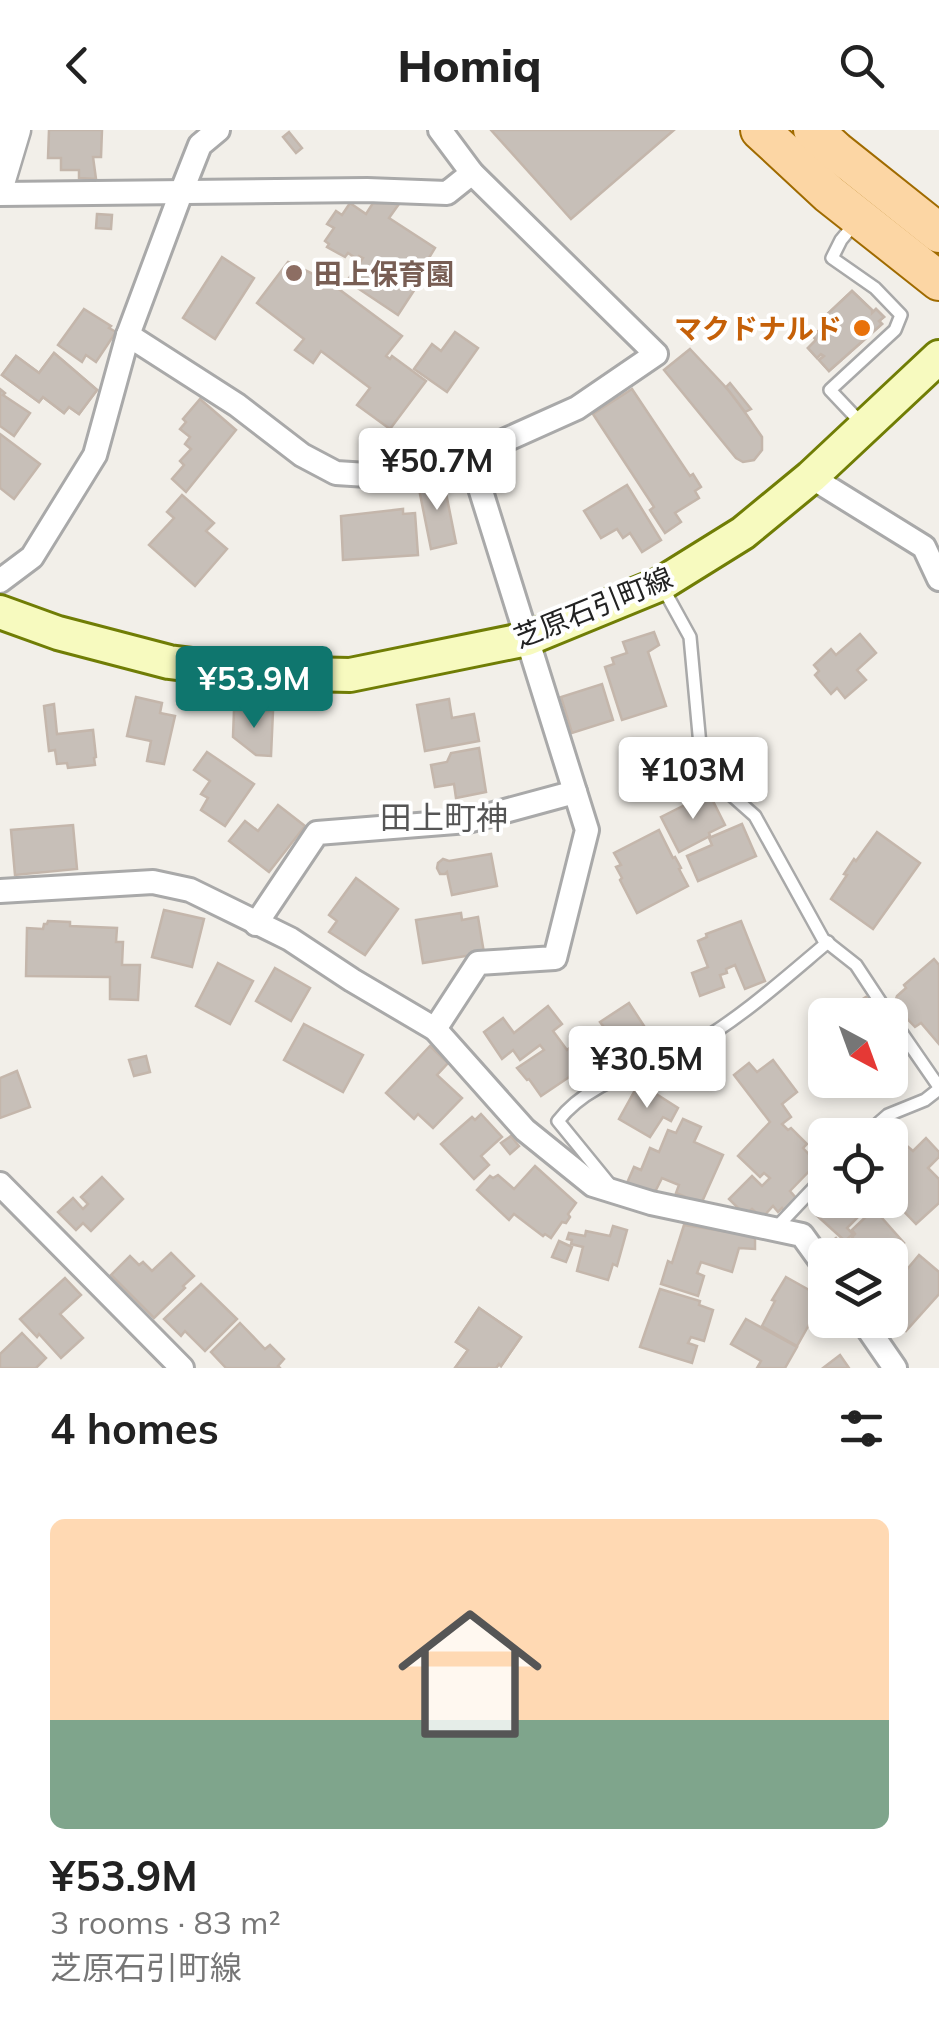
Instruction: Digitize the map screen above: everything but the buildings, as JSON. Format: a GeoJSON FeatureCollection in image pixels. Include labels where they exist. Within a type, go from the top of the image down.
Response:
{"type":"FeatureCollection","features":[{"type":"Feature","properties":{"kind":"main road"},"geometry":{"type":"LineString","coordinates":[[760,130],[828,194],[939,281]]}},
{"type":"Feature","properties":{"kind":"main road"},"geometry":{"type":"LineString","coordinates":[[813,130],[939,233]]}},
{"type":"Feature","properties":{"kind":"main road","name":"芝原石引町線"},"geometry":{"type":"LineString","coordinates":[[0,612],[58,633],[168,662],[255,673],[350,674],[526,638],[661,584],[744,532],[811,477],[939,357]]}},
{"type":"Feature","properties":{"kind":"street"},"geometry":{"type":"LineString","coordinates":[[0,180],[15,130]]}},
{"type":"Feature","properties":{"kind":"street"},"geometry":{"type":"LineString","coordinates":[[0,581],[32,557],[95,455],[128,334],[181,193],[200,145],[218,130]]}},
{"type":"Feature","properties":{"kind":"street"},"geometry":{"type":"LineString","coordinates":[[128,334],[237,405],[302,455],[336,473],[383,476],[430,470],[470,456],[577,408],[656,354],[472,172],[440,130]]}},
{"type":"Feature","properties":{"kind":"street"},"geometry":{"type":"LineString","coordinates":[[0,194],[367,190],[447,194],[472,172]]}},
{"type":"Feature","properties":{"kind":"street"},"geometry":{"type":"LineString","coordinates":[[434,1029],[478,963],[555,958],[587,830],[470,456]]}},
{"type":"Feature","properties":{"kind":"street"},"geometry":{"type":"LineString","coordinates":[[811,477],[924,548],[939,578]]}},
{"type":"Feature","properties":{"kind":"street"},"geometry":{"type":"LineString","coordinates":[[256,924],[316,833],[468,821],[575,792]]}},
{"type":"Feature","properties":{"kind":"street"},"geometry":{"type":"LineString","coordinates":[[0,892],[153,882],[190,890],[290,940],[434,1029],[525,1130],[593,1186],[651,1203],[802,1234],[808,1243]]}},
{"type":"Feature","properties":{"kind":"street"},"geometry":{"type":"LineString","coordinates":[[0,1184],[182,1368]]}},
{"type":"Feature","properties":{"kind":"street"},"geometry":{"type":"LineString","coordinates":[[874,1338],[895,1368]]}},
{"type":"Feature","properties":{"kind":"lane"},"geometry":{"type":"LineString","coordinates":[[859,219],[832,258],[875,288],[900,315],[895,330],[830,390],[865,426]]}},
{"type":"Feature","properties":{"kind":"lane"},"geometry":{"type":"LineString","coordinates":[[661,584],[690,637],[702,756],[720,785],[755,816],[823,939],[856,966],[878,998]]}},
{"type":"Feature","properties":{"kind":"lane"},"geometry":{"type":"LineString","coordinates":[[616,1192],[558,1121],[567,1109],[604,1084],[690,1047],[747,1009],[828,942]]}},
{"type":"Feature","properties":{"kind":"lane"},"geometry":{"type":"LineString","coordinates":[[884,1118],[925,1100],[939,1088],[908,1042]]}},
{"type":"Feature","properties":{"kind":"lane"},"geometry":{"type":"LineString","coordinates":[[775,1229],[808,1194]]}},
{"type":"Feature","properties":{"kind":"place","name":"田上保育園"},"geometry":{"type":"Point","coordinates":[294,273]}},
{"type":"Feature","properties":{"kind":"place","name":"マクドナルド"},"geometry":{"type":"Point","coordinates":[862,328]}},
{"type":"Feature","properties":{"kind":"district","name":"田上町神"},"geometry":{"type":"Point","coordinates":[444,817]}}]}
